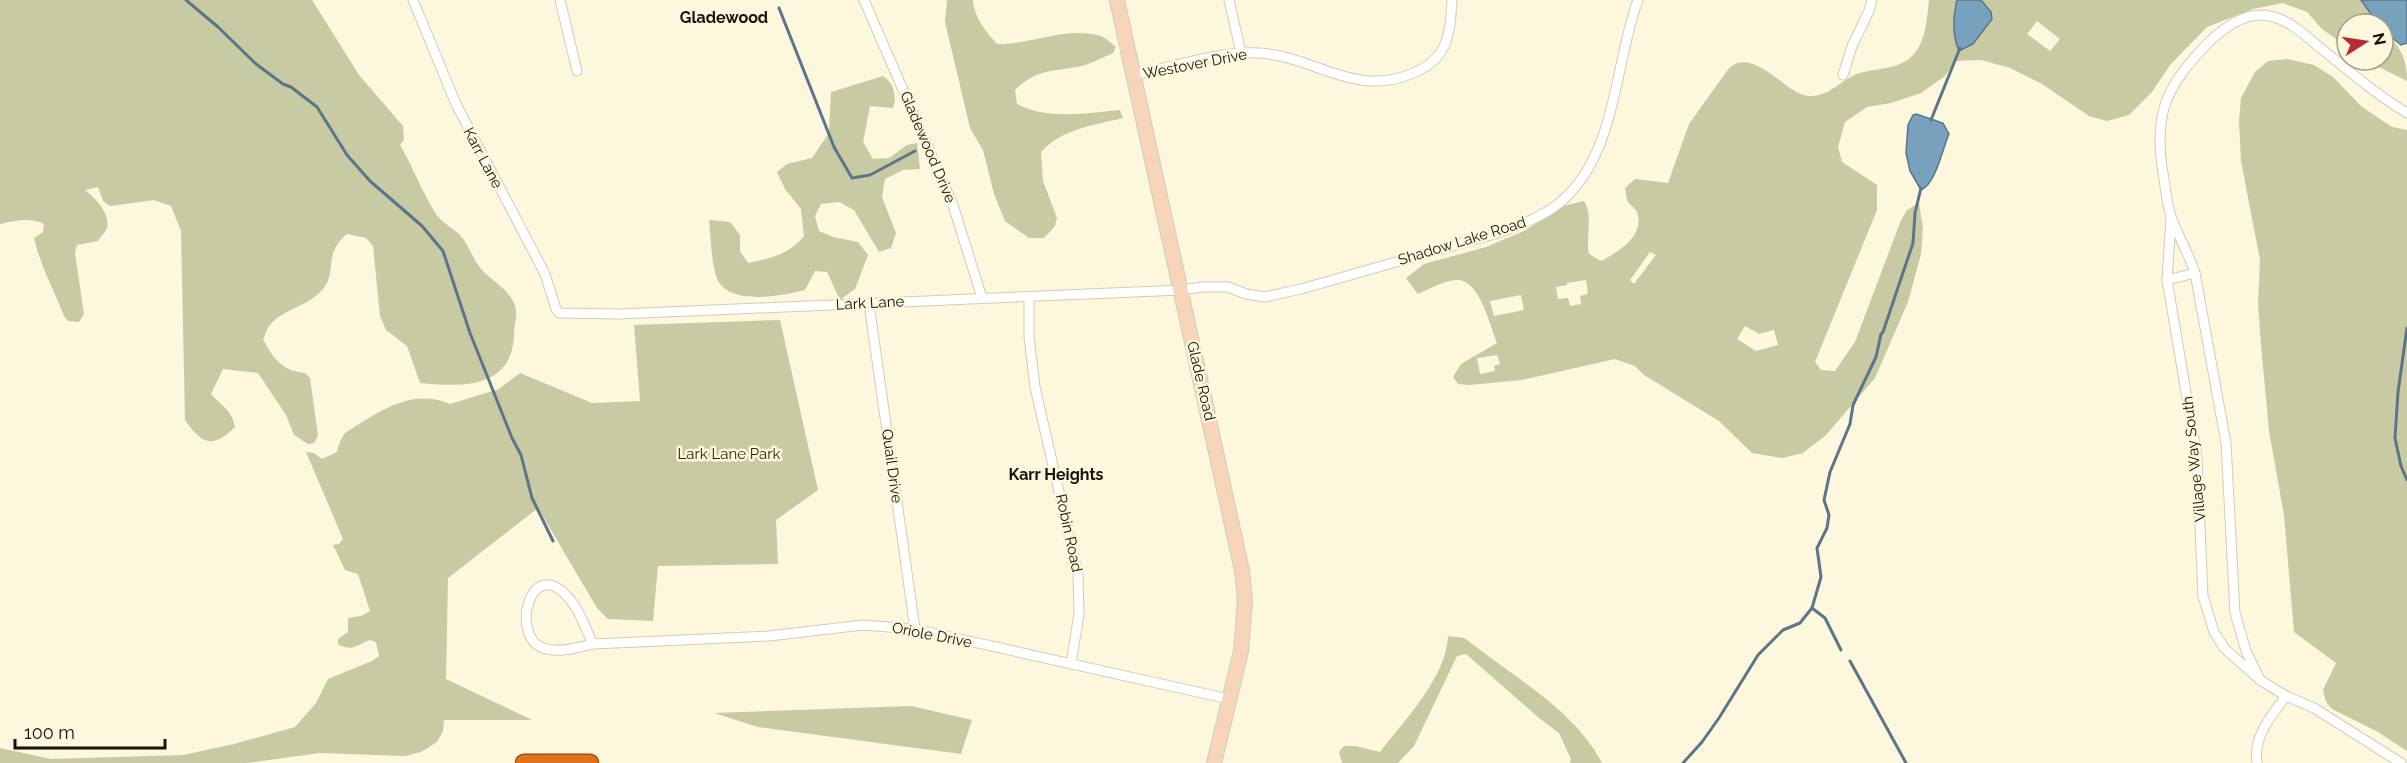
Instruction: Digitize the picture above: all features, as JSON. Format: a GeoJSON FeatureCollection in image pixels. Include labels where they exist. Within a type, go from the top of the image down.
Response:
{"type":"FeatureCollection","features":[{"type":"Feature","properties":{"kind":"highway"},"geometry":{"type":"LineString","coordinates":[[524,763],[590,763]]}},
{"type":"Feature","properties":{"kind":"street","name":"Karr Lane"},"geometry":{"type":"LineString","coordinates":[[413,0],[456,104],[545,274],[559,313]]}},
{"type":"Feature","properties":{"kind":"street"},"geometry":{"type":"LineString","coordinates":[[560,0],[577,71]]}},
{"type":"Feature","properties":{"kind":"street","name":"Gladewood Drive"},"geometry":{"type":"LineString","coordinates":[[864,0],[953,205],[982,298]]}},
{"type":"Feature","properties":{"kind":"street","name":"Glade Road"},"geometry":{"type":"LineString","coordinates":[[1117,0],[1242,571],[1245,600],[1244,630],[1238,666],[1214,763]]}},
{"type":"Feature","properties":{"kind":"street"},"geometry":{"type":"LineString","coordinates":[[1229,0],[1241,53]]}},
{"type":"Feature","properties":{"kind":"street","name":"Westover Drive"},"geometry":{"type":"LineString","coordinates":[[1134,75],[1241,53],[1261,53],[1281,56],[1348,78],[1370,82],[1395,80],[1420,71],[1440,55],[1449,31],[1452,0]]}},
{"type":"Feature","properties":{"kind":"street","name":"Shadow Lake Road"},"geometry":{"type":"LineString","coordinates":[[1181,290],[1228,287],[1246,294],[1265,297],[1505,231],[1536,218],[1568,196],[1588,171],[1601,143],[1638,0]]}},
{"type":"Feature","properties":{"kind":"street"},"geometry":{"type":"LineString","coordinates":[[1843,75],[1852,46],[1872,0]]}},
{"type":"Feature","properties":{"kind":"street","name":"Village Way South"},"geometry":{"type":"LineString","coordinates":[[2401,763],[2314,708],[2286,696],[2260,680],[2225,649],[2214,632],[2203,596],[2197,457],[2167,280],[2171,218],[2160,155],[2161,120],[2168,94],[2187,64],[2216,35],[2234,22],[2258,14],[2283,20],[2387,101],[2407,113]]}},
{"type":"Feature","properties":{"kind":"street","name":"Village Way South"},"geometry":{"type":"LineString","coordinates":[[2171,218],[2196,273],[2226,443],[2235,612],[2246,651],[2260,680]]}},
{"type":"Feature","properties":{"kind":"street"},"geometry":{"type":"LineString","coordinates":[[2167,280],[2196,273]]}},
{"type":"Feature","properties":{"kind":"street","name":"Lark Lane"},"geometry":{"type":"LineString","coordinates":[[559,313],[619,314],[1181,290]]}},
{"type":"Feature","properties":{"kind":"street","name":"Robin Road"},"geometry":{"type":"LineString","coordinates":[[1029,297],[1029,337],[1035,387],[1069,530],[1079,583],[1079,614],[1071,664]]}},
{"type":"Feature","properties":{"kind":"street","name":"Quail Drive"},"geometry":{"type":"LineString","coordinates":[[869,304],[915,629]]}},
{"type":"Feature","properties":{"kind":"street","name":"Oriole Drive"},"geometry":{"type":"LineString","coordinates":[[593,644],[565,593],[552,585],[546,585],[533,592],[528,601],[528,631],[538,646],[549,650],[566,650],[593,644],[769,636],[853,626],[915,629],[1229,699]]}},
{"type":"Feature","properties":{"kind":"street"},"geometry":{"type":"LineString","coordinates":[[2257,763],[2261,733],[2286,696]]}},
{"type":"Feature","properties":{"kind":"green space"},"geometry":{"type":"Polygon","coordinates":[[[0,0],[312,0],[359,75],[403,126],[404,140],[400,145],[436,214],[460,235],[479,266],[508,293],[514,303],[516,315],[511,352],[505,365],[495,375],[482,381],[452,385],[420,383],[407,346],[386,330],[380,316],[373,246],[366,238],[347,234],[335,248],[327,283],[323,289],[310,300],[274,321],[263,339],[280,363],[291,370],[305,373],[310,378],[318,436],[314,443],[308,444],[294,435],[286,415],[258,373],[223,369],[211,394],[229,412],[235,427],[220,439],[213,441],[207,441],[196,434],[185,420],[181,231],[171,206],[154,200],[110,206],[103,201],[98,187],[85,190],[101,206],[108,223],[98,241],[77,245],[75,253],[84,314],[79,322],[68,321],[64,316],[40,258],[34,238],[43,232],[44,224],[28,220],[0,224],[0,0]]]}},
{"type":"Feature","properties":{"kind":"green space"},"geometry":{"type":"Polygon","coordinates":[[[947,0],[973,0],[975,12],[981,24],[997,44],[1010,44],[1074,33],[1102,37],[1116,47],[1113,53],[1086,65],[1037,75],[1015,90],[1017,104],[1028,109],[1054,114],[1120,110],[1123,118],[1068,133],[1049,144],[1041,152],[1043,181],[1057,218],[1055,226],[1044,238],[1029,238],[1005,221],[994,194],[983,150],[970,128],[945,22],[947,0]]]}},
{"type":"Feature","properties":{"kind":"green space"},"geometry":{"type":"Polygon","coordinates":[[[1929,0],[2361,0],[2370,12],[2335,12],[2335,38],[2322,29],[2307,12],[2283,3],[2253,9],[2207,27],[2170,65],[2152,92],[2129,115],[2107,121],[2089,116],[2042,84],[2010,68],[1981,60],[1955,61],[1945,76],[1921,93],[1891,103],[1867,107],[1845,122],[1838,147],[1842,162],[1877,185],[1877,210],[1815,362],[1821,370],[1835,371],[1855,342],[1901,220],[1907,210],[1919,203],[1923,228],[1921,254],[1908,302],[1875,378],[1826,435],[1803,453],[1782,458],[1752,453],[1719,421],[1644,375],[1635,366],[1615,359],[1522,380],[1458,384],[1453,377],[1461,364],[1497,343],[1484,306],[1467,283],[1454,280],[1418,294],[1406,278],[1424,264],[1486,247],[1524,231],[1564,206],[1584,201],[1589,220],[1589,254],[1601,261],[1622,248],[1634,236],[1637,229],[1637,212],[1628,202],[1625,188],[1635,179],[1668,183],[1689,124],[1729,68],[1738,63],[1747,62],[1756,65],[1801,94],[1818,95],[1860,73],[1894,66],[1906,61],[1917,51],[1925,30],[1929,0]],[[2037,21],[2027,34],[2050,51],[2060,39],[2037,21]],[[1650,252],[1630,280],[1634,284],[1656,255],[1650,252]],[[1586,280],[1567,283],[1567,285],[1556,287],[1558,299],[1568,298],[1570,306],[1581,304],[1580,296],[1588,294],[1586,280]],[[1521,295],[1490,301],[1494,316],[1524,310],[1521,295]],[[1745,326],[1737,339],[1756,351],[1778,345],[1774,330],[1759,334],[1745,326]],[[1497,355],[1477,358],[1480,374],[1495,371],[1494,366],[1500,364],[1497,355]]]}},
{"type":"Feature","properties":{"kind":"green space"},"geometry":{"type":"Polygon","coordinates":[[[2395,43],[2406,66],[2407,81],[2389,72],[2395,72],[2395,43]]]}},
{"type":"Feature","properties":{"kind":"green space"},"geometry":{"type":"Polygon","coordinates":[[[2287,59],[2314,65],[2333,77],[2362,107],[2392,127],[2407,130],[2407,751],[2378,732],[2332,709],[2326,702],[2323,690],[2336,663],[2294,632],[2284,515],[2269,431],[2261,345],[2258,303],[2260,260],[2241,161],[2239,121],[2241,98],[2255,72],[2268,61],[2287,59]]]}},
{"type":"Feature","properties":{"kind":"green space"},"geometry":{"type":"Polygon","coordinates":[[[883,76],[894,90],[893,108],[870,106],[863,142],[873,159],[889,158],[907,145],[917,143],[920,169],[903,170],[885,179],[882,197],[896,233],[891,248],[879,252],[854,210],[839,202],[821,204],[815,216],[819,231],[833,237],[858,242],[868,255],[855,289],[840,300],[827,272],[815,271],[805,290],[782,295],[742,296],[722,286],[714,269],[709,220],[730,222],[740,235],[740,251],[748,263],[771,257],[792,247],[804,236],[801,209],[785,189],[777,172],[787,164],[812,158],[829,133],[831,92],[883,76]]]}},
{"type":"Feature","properties":{"kind":"green space","name":"Lark Lane Park"},"geometry":{"type":"Polygon","coordinates":[[[780,320],[818,490],[776,520],[778,564],[658,566],[653,621],[608,619],[597,608],[538,508],[448,578],[446,679],[532,720],[444,720],[443,731],[437,742],[421,752],[405,756],[320,753],[247,763],[0,763],[0,748],[51,759],[183,755],[295,727],[316,703],[328,679],[379,656],[376,642],[370,640],[351,648],[338,644],[338,639],[348,632],[348,618],[361,616],[370,611],[358,574],[345,570],[333,545],[339,544],[343,539],[306,452],[314,453],[322,459],[337,452],[345,433],[382,411],[408,400],[436,400],[450,404],[499,389],[520,373],[592,403],[640,401],[634,325],[780,320]]]}},
{"type":"Feature","properties":{"kind":"green space"},"geometry":{"type":"Polygon","coordinates":[[[1448,636],[1464,638],[1547,700],[1578,729],[1602,763],[1570,763],[1571,759],[1559,733],[1466,654],[1457,656],[1414,746],[1398,763],[1342,763],[1339,752],[1344,746],[1355,746],[1380,752],[1412,712],[1432,682],[1446,651],[1448,636]]]}},
{"type":"Feature","properties":{"kind":"green space"},"geometry":{"type":"Polygon","coordinates":[[[911,706],[972,720],[961,754],[758,727],[714,713],[911,706]]]}},
{"type":"Feature","properties":{"kind":"water"},"geometry":{"type":"Polygon","coordinates":[[[1957,0],[1981,0],[1991,12],[1992,19],[1973,44],[1959,51],[1954,26],[1957,0]]]}},
{"type":"Feature","properties":{"kind":"water"},"geometry":{"type":"Polygon","coordinates":[[[2361,0],[2407,0],[2407,43],[2401,45],[2395,40],[2395,12],[2370,12],[2361,0]]]}},
{"type":"Feature","properties":{"kind":"water"},"geometry":{"type":"Polygon","coordinates":[[[1913,115],[1943,123],[1949,134],[1931,181],[1921,190],[1910,171],[1906,153],[1908,125],[1913,115]]]}},
{"type":"Feature","properties":{"kind":"waterway"},"geometry":{"type":"LineString","coordinates":[[186,0],[256,64],[317,107],[347,155],[370,181],[422,226],[443,251],[470,333],[521,455],[532,498],[553,541]]}},
{"type":"Feature","properties":{"kind":"waterway"},"geometry":{"type":"LineString","coordinates":[[779,8],[834,147],[852,178],[870,175],[915,151]]}},
{"type":"Feature","properties":{"kind":"waterway"},"geometry":{"type":"LineString","coordinates":[[1931,120],[1960,48]]}},
{"type":"Feature","properties":{"kind":"waterway"},"geometry":{"type":"LineString","coordinates":[[1683,763],[1719,718],[1758,655],[1783,630],[1800,623],[1812,608],[1821,577],[1817,548],[1827,528],[1829,515],[1824,500],[1830,472],[1850,424],[1853,405],[1876,357],[1881,334],[1913,243],[1915,213],[1921,188]]}},
{"type":"Feature","properties":{"kind":"waterway"},"geometry":{"type":"LineString","coordinates":[[2407,328],[2398,392],[2395,438],[2401,466],[2407,480]]}},
{"type":"Feature","properties":{"kind":"waterway"},"geometry":{"type":"LineString","coordinates":[[1812,608],[1825,618],[1841,650]]}},
{"type":"Feature","properties":{"kind":"waterway"},"geometry":{"type":"LineString","coordinates":[[1850,661],[1906,763]]}},
{"type":"Feature","properties":{"kind":"district","name":"Gladewood"},"geometry":{"type":"Point","coordinates":[724,17]}},
{"type":"Feature","properties":{"kind":"district","name":"Karr Heights"},"geometry":{"type":"Point","coordinates":[1056,474]}}]}
